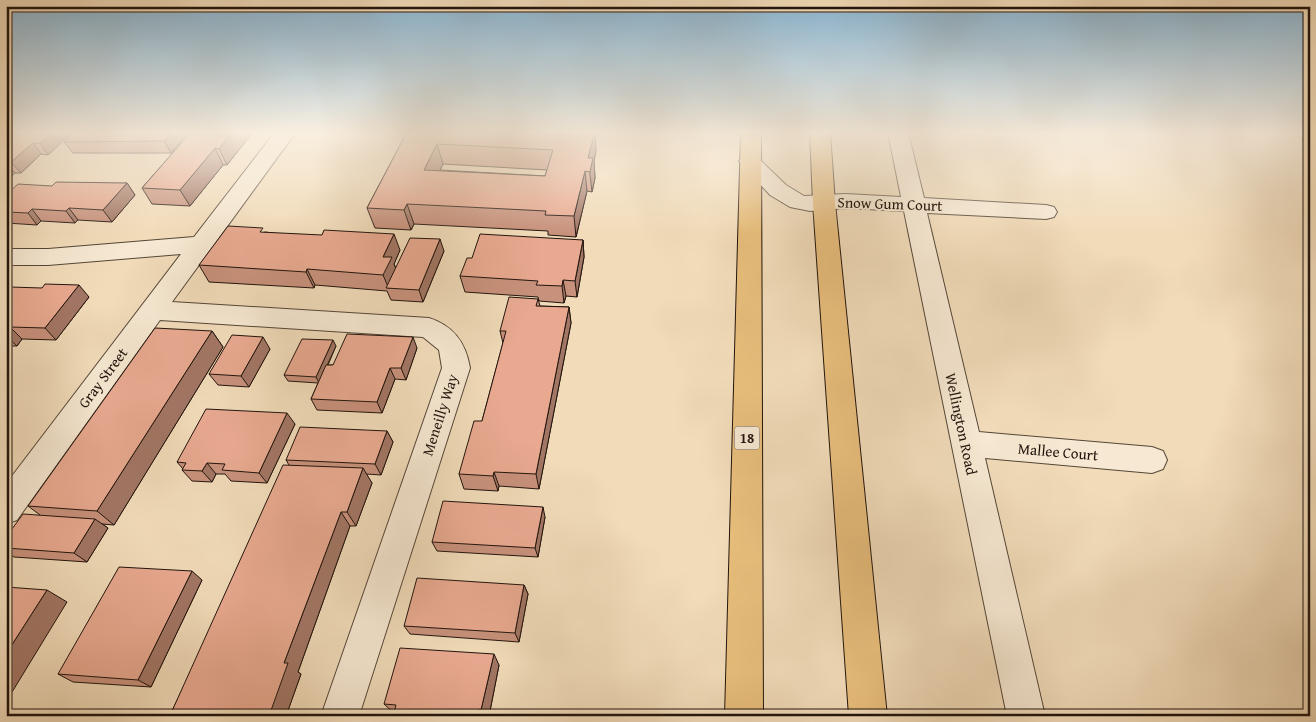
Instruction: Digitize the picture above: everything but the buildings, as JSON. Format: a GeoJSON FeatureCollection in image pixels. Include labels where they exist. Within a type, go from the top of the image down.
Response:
{"type":"FeatureCollection","features":[{"type":"Feature","properties":{"kind":"highway","name":"18"},"geometry":{"type":"LineString","coordinates":[[744,716],[751,166]]}},
{"type":"Feature","properties":{"kind":"highway"},"geometry":{"type":"LineString","coordinates":[[822,166],[868,716]]}},
{"type":"Feature","properties":{"kind":"street","name":"Gray Street"},"geometry":{"type":"LineString","coordinates":[[6,510],[154,310],[199,245],[260,166]]}},
{"type":"Feature","properties":{"kind":"street","name":"Snow Gum Court"},"geometry":{"type":"LineString","coordinates":[[766,166],[789,197],[798,202],[824,203],[846,200],[1046,212]]}},
{"type":"Feature","properties":{"kind":"street","name":"Wellington Road"},"geometry":{"type":"LineString","coordinates":[[905,166],[1026,716]]}},
{"type":"Feature","properties":{"kind":"street"},"geometry":{"type":"LineString","coordinates":[[6,257],[48,257],[199,245]]}},
{"type":"Feature","properties":{"kind":"street","name":"Meneilly Way"},"geometry":{"type":"LineString","coordinates":[[154,310],[429,328],[443,337],[454,349],[456,368],[340,716]]}},
{"type":"Feature","properties":{"kind":"street","name":"Mallee Court"},"geometry":{"type":"LineString","coordinates":[[965,444],[1152,460]]}}]}
